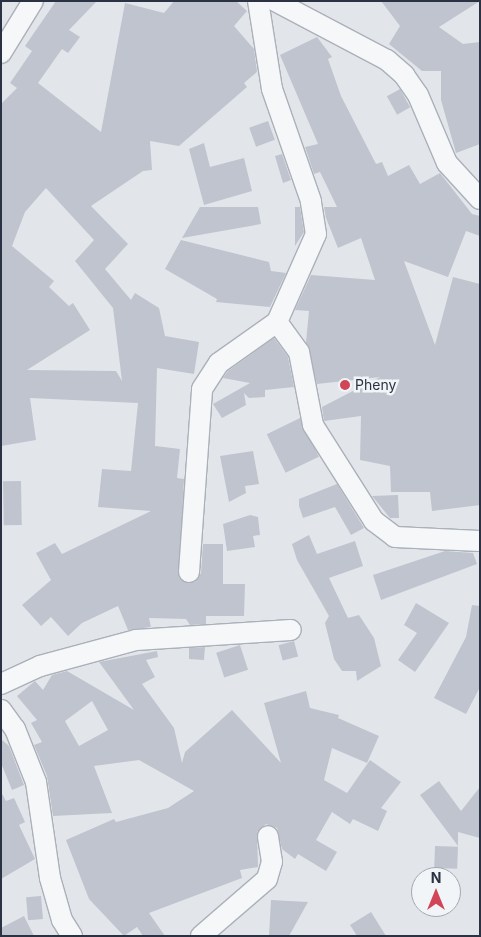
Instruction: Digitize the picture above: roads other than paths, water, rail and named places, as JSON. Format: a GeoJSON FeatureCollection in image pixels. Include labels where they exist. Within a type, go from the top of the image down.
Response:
{"type":"FeatureCollection","features":[{"type":"Feature","properties":{"kind":"street"},"geometry":{"type":"LineString","coordinates":[[1,53],[33,1]]}},
{"type":"Feature","properties":{"kind":"street"},"geometry":{"type":"LineString","coordinates":[[188,572],[202,389],[219,363],[277,322],[316,234],[311,202],[272,89],[258,1]]}},
{"type":"Feature","properties":{"kind":"street"},"geometry":{"type":"LineString","coordinates":[[275,1],[381,57],[404,75],[418,96],[447,163],[480,199]]}},
{"type":"Feature","properties":{"kind":"street"},"geometry":{"type":"LineString","coordinates":[[277,322],[299,352],[313,426],[374,521],[395,537],[480,541]]}},
{"type":"Feature","properties":{"kind":"street"},"geometry":{"type":"LineString","coordinates":[[1,684],[40,666],[136,640],[290,630]]}},
{"type":"Feature","properties":{"kind":"street"},"geometry":{"type":"LineString","coordinates":[[1,710],[15,729],[36,782],[51,885],[72,936]]}},
{"type":"Feature","properties":{"kind":"street"},"geometry":{"type":"LineString","coordinates":[[201,936],[267,879],[272,862],[268,836]]}},
{"type":"Feature","properties":{"kind":"place","name":"Pheny"},"geometry":{"type":"Point","coordinates":[345,385]}}]}
